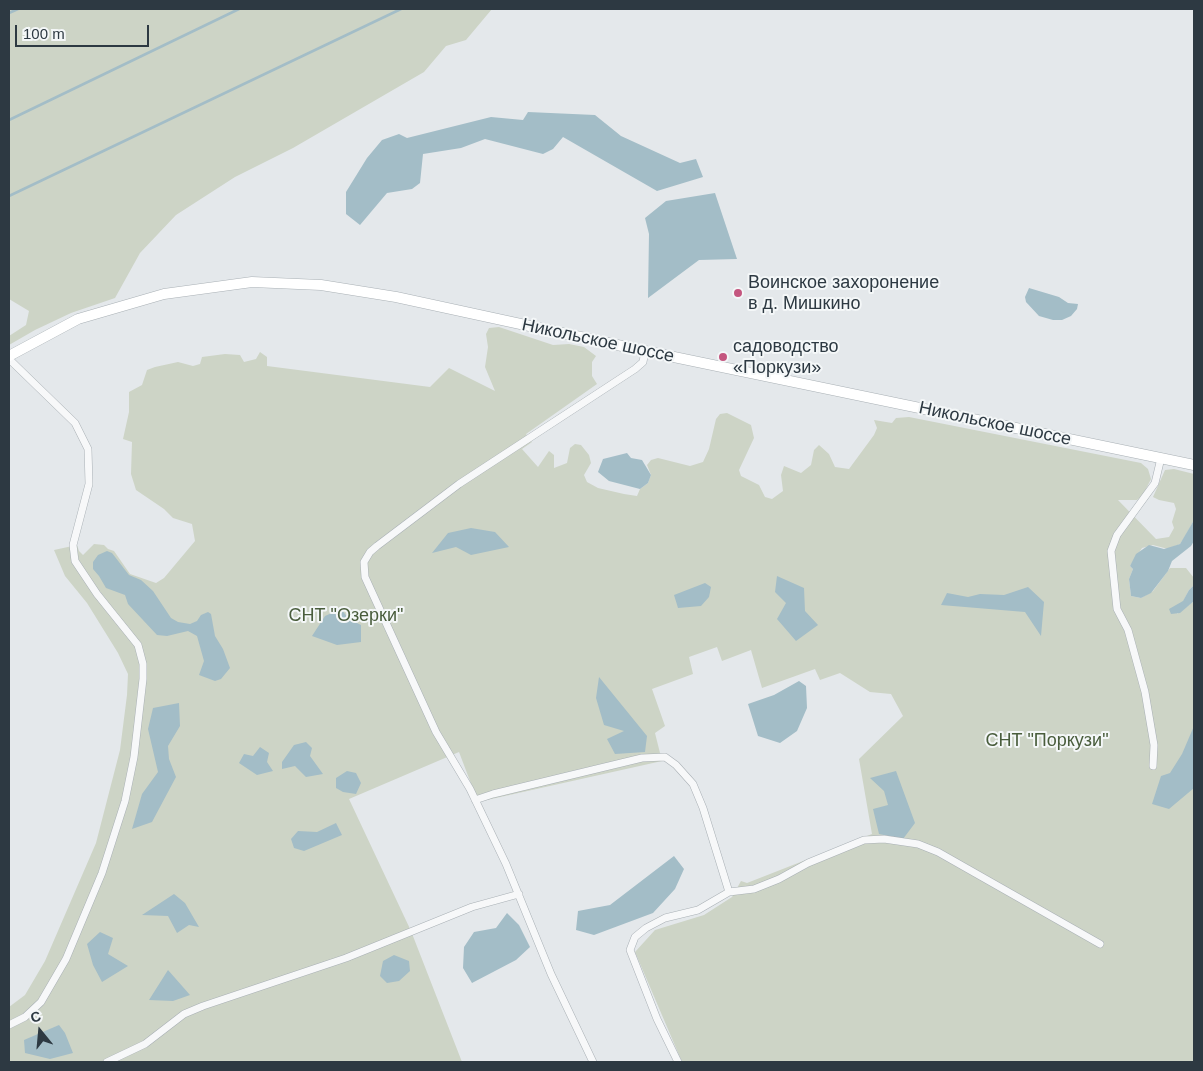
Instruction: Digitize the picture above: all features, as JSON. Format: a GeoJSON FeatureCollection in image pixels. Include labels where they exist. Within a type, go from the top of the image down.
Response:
{"type":"FeatureCollection","features":[{"type":"Feature","properties":{"kind":"main road","name":"Никольское шоссе"},"geometry":{"type":"LineString","coordinates":[[9,358],[78,319],[128,303],[172,292],[252,282],[299,284],[357,290],[645,352],[1194,465]]}},
{"type":"Feature","properties":{"kind":"street"},"geometry":{"type":"LineString","coordinates":[[594,1062],[551,974],[519,894],[475,800],[436,732],[365,577],[364,562],[370,552],[377,546],[459,484],[635,369],[643,362],[645,352]]}},
{"type":"Feature","properties":{"kind":"street"},"geometry":{"type":"LineString","coordinates":[[9,358],[75,423],[88,448],[89,484],[73,545],[74,561],[97,594],[138,644],[143,664],[134,758],[125,801],[102,873],[66,959],[41,1002],[25,1017],[9,1025]]}},
{"type":"Feature","properties":{"kind":"street"},"geometry":{"type":"LineString","coordinates":[[1153,766],[1154,745],[1145,692],[1128,630],[1117,609],[1111,551],[1117,535],[1155,483],[1162,458]]}},
{"type":"Feature","properties":{"kind":"street"},"geometry":{"type":"LineString","coordinates":[[475,800],[642,758],[665,757],[676,765],[693,784],[703,808],[729,892]]}},
{"type":"Feature","properties":{"kind":"street"},"geometry":{"type":"LineString","coordinates":[[678,1062],[657,1019],[630,950],[635,937],[646,928],[665,918],[698,910],[729,892],[754,889],[779,879],[808,863],[864,840],[884,839],[918,844],[938,852],[1100,944]]}},
{"type":"Feature","properties":{"kind":"street"},"geometry":{"type":"LineString","coordinates":[[107,1062],[145,1044],[184,1014],[203,1006],[346,958],[472,907],[519,894]]}},
{"type":"Feature","properties":{"kind":"green space"},"geometry":{"type":"Polygon","coordinates":[[[9,9],[492,9],[466,40],[446,46],[424,72],[293,148],[235,177],[176,215],[140,253],[115,298],[71,313],[9,345],[9,336],[26,325],[29,311],[9,299],[9,9]]]}},
{"type":"Feature","properties":{"kind":"green space"},"geometry":{"type":"Polygon","coordinates":[[[499,327],[553,345],[569,344],[584,347],[596,356],[592,362],[592,376],[597,384],[526,434],[532,442],[522,449],[538,467],[549,451],[554,455],[554,468],[567,463],[570,448],[575,444],[581,445],[589,455],[591,463],[584,475],[587,482],[598,488],[624,494],[637,496],[640,489],[648,483],[651,475],[647,465],[651,460],[658,458],[690,466],[703,462],[709,449],[716,419],[720,414],[727,413],[751,425],[754,438],[739,470],[741,476],[759,485],[765,497],[772,499],[783,491],[781,475],[784,466],[801,473],[811,465],[814,450],[819,445],[829,454],[835,467],[849,469],[874,435],[877,428],[874,420],[892,423],[896,418],[909,417],[1141,463],[1148,469],[1151,479],[1143,495],[1137,500],[1118,500],[1156,539],[1169,537],[1174,528],[1172,522],[1176,509],[1174,503],[1153,497],[1165,470],[1174,469],[1194,474],[1194,520],[1184,538],[1180,544],[1168,549],[1153,545],[1142,548],[1130,566],[1133,569],[1129,579],[1131,596],[1141,598],[1153,591],[1170,568],[1186,568],[1194,578],[1194,585],[1189,590],[1177,614],[1194,601],[1194,1062],[682,1062],[635,952],[655,930],[704,915],[732,897],[741,881],[747,883],[872,834],[859,759],[903,716],[891,694],[870,692],[840,673],[820,680],[815,669],[762,688],[751,650],[722,661],[717,647],[689,657],[693,674],[652,689],[665,726],[655,733],[662,761],[478,802],[459,752],[349,799],[411,931],[462,1062],[9,1062],[9,1007],[25,995],[45,961],[96,843],[120,750],[127,695],[128,674],[118,653],[87,603],[65,576],[54,550],[77,545],[83,555],[94,544],[104,545],[114,551],[130,574],[156,583],[164,578],[195,541],[192,524],[173,518],[164,509],[136,490],[131,474],[132,442],[123,439],[129,412],[129,392],[142,385],[147,370],[155,367],[178,362],[193,366],[200,364],[202,357],[225,354],[240,355],[244,362],[256,359],[260,352],[267,357],[267,366],[430,387],[449,368],[495,391],[485,367],[488,347],[486,334],[489,328],[499,327]]]}},
{"type":"Feature","properties":{"kind":"water"},"geometry":{"type":"Polygon","coordinates":[[[528,112],[595,115],[621,136],[680,163],[696,159],[703,177],[657,191],[563,137],[553,149],[543,154],[485,139],[461,148],[423,154],[420,183],[412,189],[387,193],[360,225],[346,214],[346,192],[367,158],[382,140],[399,134],[407,138],[491,117],[523,120],[528,112]]]}},
{"type":"Feature","properties":{"kind":"water"},"geometry":{"type":"Polygon","coordinates":[[[715,193],[737,259],[699,260],[648,298],[649,234],[645,218],[666,201],[715,193]]]}},
{"type":"Feature","properties":{"kind":"water"},"geometry":{"type":"Polygon","coordinates":[[[1029,288],[1059,297],[1068,303],[1078,304],[1077,309],[1071,316],[1062,320],[1053,320],[1039,316],[1026,302],[1025,297],[1029,288]]]}},
{"type":"Feature","properties":{"kind":"water"},"geometry":{"type":"Polygon","coordinates":[[[627,453],[631,458],[642,460],[651,475],[648,483],[640,489],[609,481],[598,472],[603,459],[627,453]]]}},
{"type":"Feature","properties":{"kind":"water"},"geometry":{"type":"Polygon","coordinates":[[[1194,520],[1194,541],[1191,546],[1172,561],[1168,571],[1151,593],[1141,598],[1131,596],[1129,579],[1133,569],[1130,566],[1136,554],[1149,545],[1164,549],[1180,544],[1194,520]]]}},
{"type":"Feature","properties":{"kind":"water"},"geometry":{"type":"Polygon","coordinates":[[[471,528],[495,532],[509,547],[471,555],[456,547],[432,553],[448,533],[471,528]]]}},
{"type":"Feature","properties":{"kind":"water"},"geometry":{"type":"Polygon","coordinates":[[[107,551],[112,553],[129,575],[141,580],[153,591],[171,618],[178,622],[190,624],[197,621],[201,615],[208,612],[211,614],[215,636],[223,649],[230,668],[221,679],[215,681],[199,675],[204,661],[197,636],[188,631],[167,636],[157,635],[128,604],[125,595],[106,588],[93,569],[93,562],[98,555],[107,551]]]}},
{"type":"Feature","properties":{"kind":"water"},"geometry":{"type":"Polygon","coordinates":[[[777,576],[804,588],[805,611],[818,625],[796,641],[777,619],[786,603],[775,592],[777,576]]]}},
{"type":"Feature","properties":{"kind":"water"},"geometry":{"type":"Polygon","coordinates":[[[705,583],[711,587],[709,597],[701,606],[678,608],[674,595],[705,583]]]}},
{"type":"Feature","properties":{"kind":"water"},"geometry":{"type":"Polygon","coordinates":[[[1194,585],[1194,601],[1180,613],[1171,614],[1169,609],[1183,601],[1194,585]]]}},
{"type":"Feature","properties":{"kind":"water"},"geometry":{"type":"Polygon","coordinates":[[[1028,587],[1044,602],[1041,636],[1025,612],[941,605],[947,593],[968,597],[980,594],[1004,595],[1028,587]]]}},
{"type":"Feature","properties":{"kind":"water"},"geometry":{"type":"Polygon","coordinates":[[[341,609],[349,619],[361,625],[361,642],[337,645],[312,636],[325,616],[341,609]]]}},
{"type":"Feature","properties":{"kind":"water"},"geometry":{"type":"Polygon","coordinates":[[[599,677],[647,736],[645,752],[615,754],[607,739],[624,731],[604,725],[596,698],[599,677]]]}},
{"type":"Feature","properties":{"kind":"water"},"geometry":{"type":"Polygon","coordinates":[[[799,681],[806,686],[807,708],[797,731],[780,743],[758,736],[748,704],[774,695],[799,681]]]}},
{"type":"Feature","properties":{"kind":"water"},"geometry":{"type":"Polygon","coordinates":[[[179,703],[180,726],[168,746],[169,759],[176,777],[152,822],[132,829],[142,794],[158,772],[148,729],[153,708],[179,703]]]}},
{"type":"Feature","properties":{"kind":"water"},"geometry":{"type":"Polygon","coordinates":[[[1194,726],[1194,788],[1169,809],[1152,804],[1161,776],[1170,773],[1182,754],[1194,726]]]}},
{"type":"Feature","properties":{"kind":"water"},"geometry":{"type":"Polygon","coordinates":[[[306,742],[312,748],[310,756],[323,774],[306,777],[295,766],[282,769],[282,762],[294,745],[306,742]]]}},
{"type":"Feature","properties":{"kind":"water"},"geometry":{"type":"Polygon","coordinates":[[[260,747],[269,753],[267,762],[273,771],[257,775],[239,763],[244,754],[253,756],[260,747]]]}},
{"type":"Feature","properties":{"kind":"water"},"geometry":{"type":"Polygon","coordinates":[[[347,771],[356,773],[361,783],[356,794],[343,792],[336,788],[336,778],[347,771]]]}},
{"type":"Feature","properties":{"kind":"water"},"geometry":{"type":"Polygon","coordinates":[[[896,771],[915,823],[903,839],[879,834],[873,809],[888,805],[884,791],[870,778],[896,771]]]}},
{"type":"Feature","properties":{"kind":"water"},"geometry":{"type":"Polygon","coordinates":[[[336,823],[342,835],[304,851],[294,848],[291,839],[298,831],[317,832],[336,823]]]}},
{"type":"Feature","properties":{"kind":"water"},"geometry":{"type":"Polygon","coordinates":[[[674,856],[684,869],[675,889],[653,913],[594,935],[576,930],[578,911],[610,905],[674,856]]]}},
{"type":"Feature","properties":{"kind":"water"},"geometry":{"type":"Polygon","coordinates":[[[174,894],[185,903],[199,927],[189,925],[177,933],[168,916],[142,915],[174,894]]]}},
{"type":"Feature","properties":{"kind":"water"},"geometry":{"type":"Polygon","coordinates":[[[507,913],[519,925],[530,947],[516,960],[472,983],[463,968],[464,947],[474,932],[496,928],[507,913]]]}},
{"type":"Feature","properties":{"kind":"water"},"geometry":{"type":"Polygon","coordinates":[[[100,932],[113,938],[108,954],[128,966],[102,982],[93,965],[87,944],[100,932]]]}},
{"type":"Feature","properties":{"kind":"water"},"geometry":{"type":"Polygon","coordinates":[[[394,955],[409,961],[410,971],[399,981],[387,983],[380,976],[383,961],[394,955]]]}},
{"type":"Feature","properties":{"kind":"water"},"geometry":{"type":"Polygon","coordinates":[[[168,970],[190,995],[173,1001],[149,1000],[168,970]]]}},
{"type":"Feature","properties":{"kind":"water"},"geometry":{"type":"Polygon","coordinates":[[[59,1025],[65,1033],[73,1053],[50,1059],[25,1053],[24,1040],[59,1025]]]}},
{"type":"Feature","properties":{"kind":"waterway"},"geometry":{"type":"LineString","coordinates":[[9,13],[18,9]]}},
{"type":"Feature","properties":{"kind":"waterway"},"geometry":{"type":"LineString","coordinates":[[9,120],[239,9]]}},
{"type":"Feature","properties":{"kind":"waterway"},"geometry":{"type":"LineString","coordinates":[[9,196],[401,9]]}},
{"type":"Feature","properties":{"kind":"place","name":"Воинское захоронение в д. Мишкино"},"geometry":{"type":"Point","coordinates":[738,293]}},
{"type":"Feature","properties":{"kind":"place","name":"садоводство «Поркузи»"},"geometry":{"type":"Point","coordinates":[723,357]}},
{"type":"Feature","properties":{"kind":"park label","name":"СНТ \"Озерки\""},"geometry":{"type":"Point","coordinates":[346,616]}},
{"type":"Feature","properties":{"kind":"park label","name":"СНТ \"Поркузи\""},"geometry":{"type":"Point","coordinates":[1047,741]}}]}
